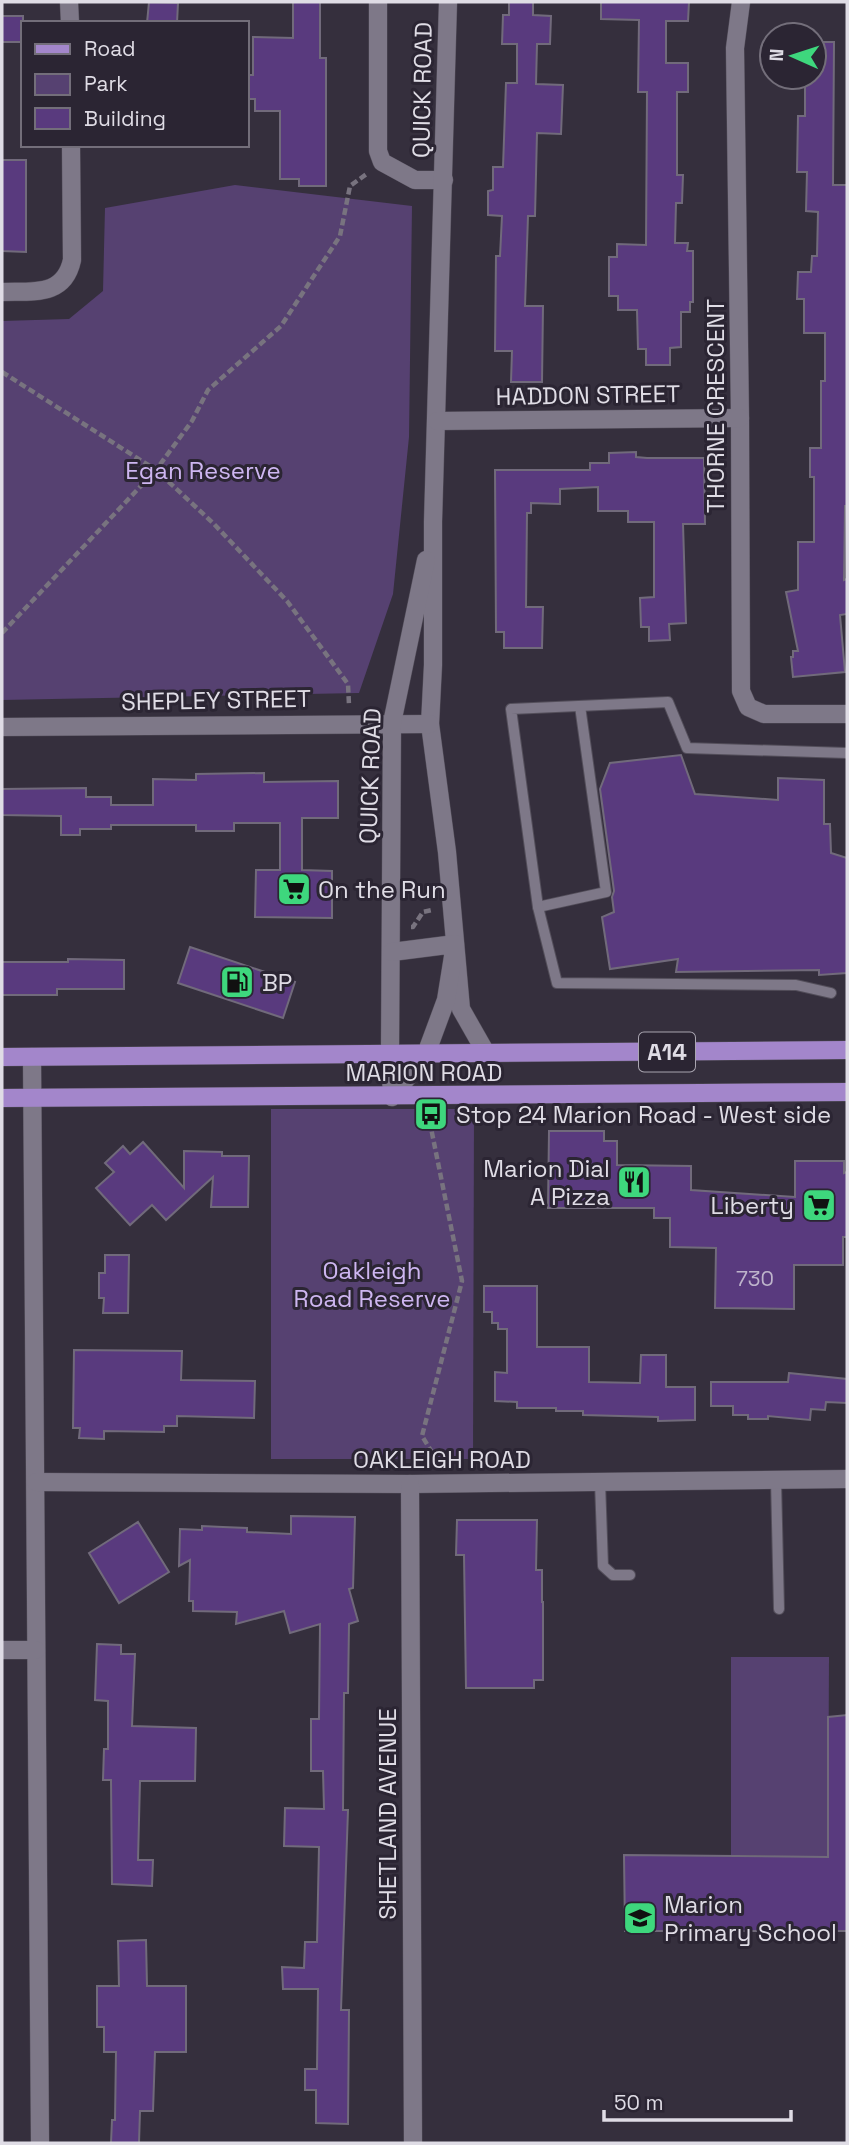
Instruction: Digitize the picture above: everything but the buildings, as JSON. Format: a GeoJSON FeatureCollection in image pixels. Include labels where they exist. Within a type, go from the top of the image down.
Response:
{"type":"FeatureCollection","features":[{"type":"Feature","properties":{"kind":"main road","name":"MARION ROAD"},"geometry":{"type":"LineString","coordinates":[[2,1057],[847,1051]]}},
{"type":"Feature","properties":{"kind":"main road","name":"MARION ROAD"},"geometry":{"type":"LineString","coordinates":[[2,1098],[847,1092]]}},
{"type":"Feature","properties":{"kind":"street"},"geometry":{"type":"LineString","coordinates":[[69,2],[70,21]]}},
{"type":"Feature","properties":{"kind":"street","name":"QUICK ROAD"},"geometry":{"type":"LineString","coordinates":[[378,2],[378,151],[382,162],[415,180],[444,180]]}},
{"type":"Feature","properties":{"kind":"street","name":"QUICK ROAD"},"geometry":{"type":"LineString","coordinates":[[448,2],[430,724],[447,852],[461,1009],[486,1054]]}},
{"type":"Feature","properties":{"kind":"street","name":"THORNE CRESCENT"},"geometry":{"type":"LineString","coordinates":[[741,2],[735,48],[741,691],[748,707],[764,714],[847,714]]}},
{"type":"Feature","properties":{"kind":"street"},"geometry":{"type":"LineString","coordinates":[[2,292],[42,290],[64,281],[69,272],[72,260],[71,147]]}},
{"type":"Feature","properties":{"kind":"street","name":"HADDON STREET"},"geometry":{"type":"LineString","coordinates":[[437,421],[740,418]]}},
{"type":"Feature","properties":{"kind":"street","name":"QUICK ROAD"},"geometry":{"type":"LineString","coordinates":[[392,1097],[392,723],[433,522]]}},
{"type":"Feature","properties":{"kind":"street","name":"SHEPLEY STREET"},"geometry":{"type":"LineString","coordinates":[[2,727],[430,724]]}},
{"type":"Feature","properties":{"kind":"street"},"geometry":{"type":"LineString","coordinates":[[393,952],[455,944]]}},
{"type":"Feature","properties":{"kind":"street","name":"QUICK ROAD"},"geometry":{"type":"LineString","coordinates":[[392,1097],[426,1054],[446,1000],[455,944]]}},
{"type":"Feature","properties":{"kind":"street"},"geometry":{"type":"LineString","coordinates":[[32,1057],[40,2143]]}},
{"type":"Feature","properties":{"kind":"street","name":"OAKLEIGH ROAD"},"geometry":{"type":"LineString","coordinates":[[36,1482],[452,1484],[847,1479]]}},
{"type":"Feature","properties":{"kind":"street","name":"SHETLAND AVENUE"},"geometry":{"type":"LineString","coordinates":[[410,1484],[413,2143]]}},
{"type":"Feature","properties":{"kind":"street"},"geometry":{"type":"LineString","coordinates":[[2,1650],[36,1650]]}},
{"type":"Feature","properties":{"kind":"lane"},"geometry":{"type":"LineString","coordinates":[[831,993],[796,985],[557,983],[538,907],[511,709],[668,702],[687,748],[847,753]]}},
{"type":"Feature","properties":{"kind":"lane"},"geometry":{"type":"LineString","coordinates":[[538,907],[606,892],[580,706]]}},
{"type":"Feature","properties":{"kind":"lane"},"geometry":{"type":"LineString","coordinates":[[776,1480],[779,1609]]}},
{"type":"Feature","properties":{"kind":"lane"},"geometry":{"type":"LineString","coordinates":[[600,1482],[603,1566],[613,1575],[630,1575]]}},
{"type":"Feature","properties":{"kind":"path"},"geometry":{"type":"LineString","coordinates":[[2,633],[156,470],[192,421],[208,390],[281,326],[340,236],[350,186],[382,162]]}},
{"type":"Feature","properties":{"kind":"path"},"geometry":{"type":"LineString","coordinates":[[2,372],[156,470],[213,523],[287,601],[348,684],[350,724]]}},
{"type":"Feature","properties":{"kind":"path"},"geometry":{"type":"LineString","coordinates":[[404,927],[413,927],[423,912],[433,910]]}},
{"type":"Feature","properties":{"kind":"path"},"geometry":{"type":"LineString","coordinates":[[451,1096],[431,1128],[462,1281],[422,1436],[452,1484]]}},
{"type":"Feature","properties":{"kind":"green space","name":"Egan Reserve"},"geometry":{"type":"Polygon","coordinates":[[[235,185],[412,206],[409,437],[393,594],[359,693],[2,700],[2,321],[69,319],[103,291],[105,208],[235,185]]]}},
{"type":"Feature","properties":{"kind":"green space","name":"Oakleigh Road Reserve"},"geometry":{"type":"Polygon","coordinates":[[[271,1109],[474,1109],[473,1459],[271,1459],[271,1109]]]}},
{"type":"Feature","properties":{"kind":"green space"},"geometry":{"type":"Polygon","coordinates":[[[731,1657],[829,1657],[828,1857],[731,1855],[731,1657]]]}},
{"type":"Feature","properties":{"kind":"place","name":"On the Run"},"geometry":{"type":"Point","coordinates":[294,889]}},
{"type":"Feature","properties":{"kind":"place","name":"BP"},"geometry":{"type":"Point","coordinates":[237,982]}},
{"type":"Feature","properties":{"kind":"place","name":"Stop 24 Marion Road - West side"},"geometry":{"type":"Point","coordinates":[431,1114]}},
{"type":"Feature","properties":{"kind":"place","name":"Marion Dial A Pizza"},"geometry":{"type":"Point","coordinates":[634,1182]}},
{"type":"Feature","properties":{"kind":"place","name":"Liberty"},"geometry":{"type":"Point","coordinates":[819,1205]}},
{"type":"Feature","properties":{"kind":"place","name":"Marion Primary School"},"geometry":{"type":"Point","coordinates":[640,1918]}}]}
